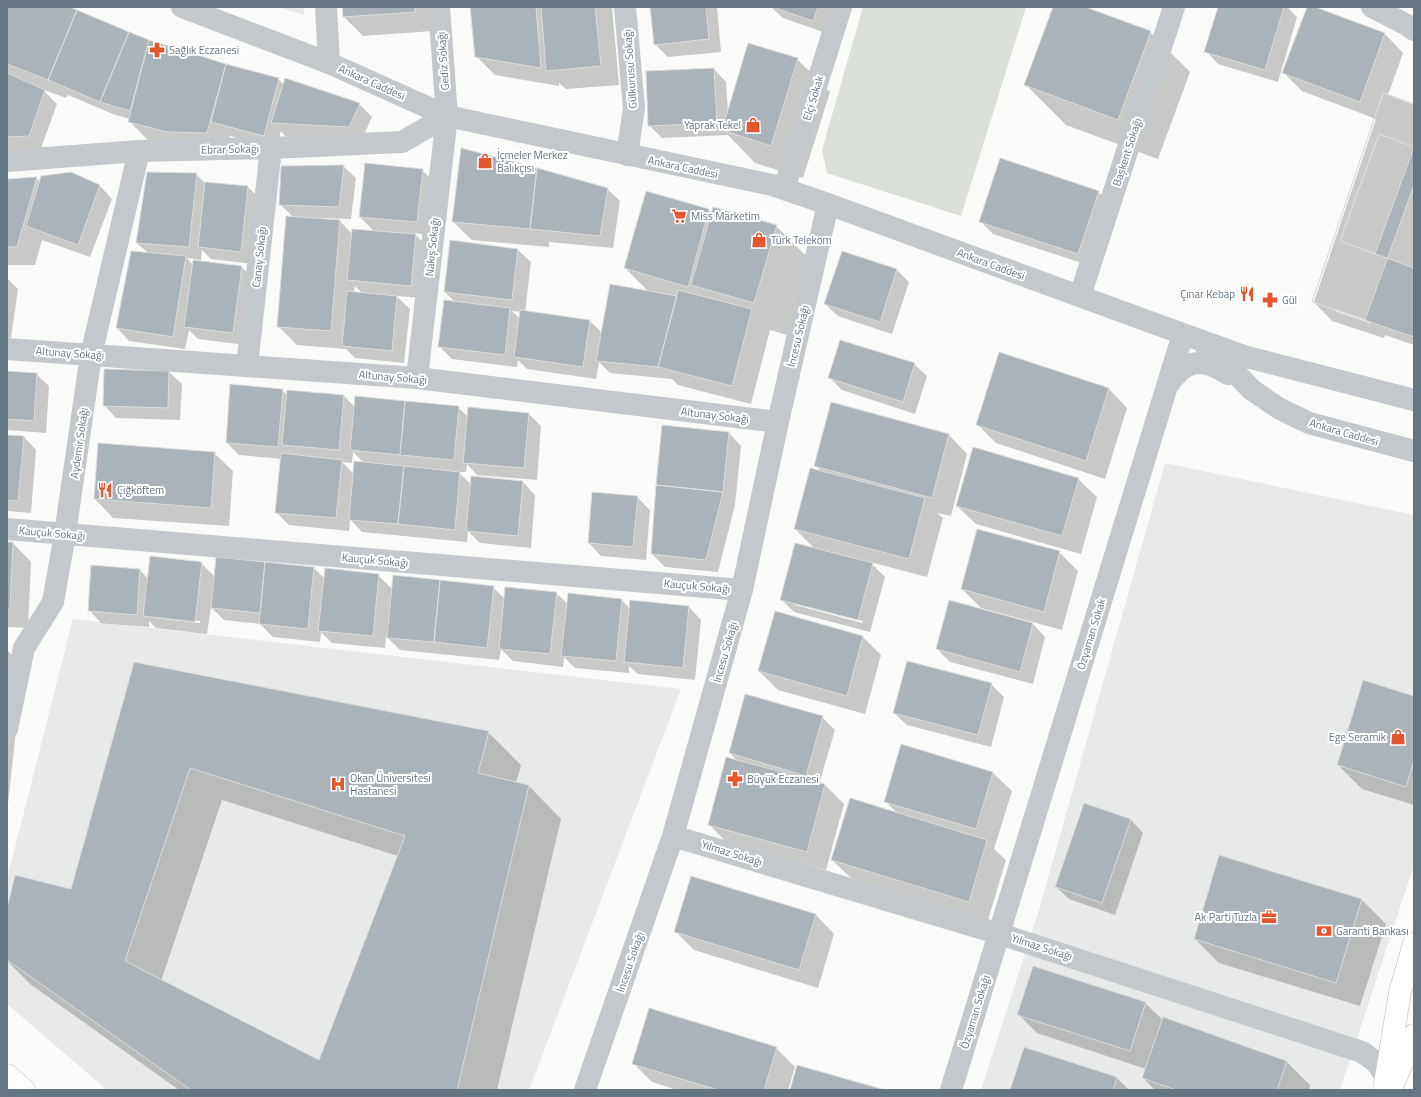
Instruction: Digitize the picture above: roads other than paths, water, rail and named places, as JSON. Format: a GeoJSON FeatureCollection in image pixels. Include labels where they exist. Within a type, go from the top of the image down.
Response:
{"type":"FeatureCollection","features":[{"type":"Feature","properties":{"kind":"main road"},"geometry":{"type":"LineString","coordinates":[[1384,1090],[1400,992],[1414,944]]}},
{"type":"Feature","properties":{"kind":"main road"},"geometry":{"type":"LineString","coordinates":[[1390,1090],[1414,1035]]}},
{"type":"Feature","properties":{"kind":"main road"},"geometry":{"type":"LineString","coordinates":[[7,1075],[24,1090]]}},
{"type":"Feature","properties":{"kind":"street","name":"Ankara Caddesi"},"geometry":{"type":"LineString","coordinates":[[182,7],[329,63],[447,116],[772,185],[828,204],[1247,357],[1414,400]]}},
{"type":"Feature","properties":{"kind":"street"},"geometry":{"type":"LineString","coordinates":[[326,7],[329,63]]}},
{"type":"Feature","properties":{"kind":"street","name":"Gediz Sokağı"},"geometry":{"type":"LineString","coordinates":[[439,7],[447,116]]}},
{"type":"Feature","properties":{"kind":"street","name":"Gülkurusu Sokağı"},"geometry":{"type":"LineString","coordinates":[[625,7],[634,108],[627,155]]}},
{"type":"Feature","properties":{"kind":"street","name":"Elçi Sokak"},"geometry":{"type":"LineString","coordinates":[[784,189],[841,7]]}},
{"type":"Feature","properties":{"kind":"street","name":"Başkent Sokağı"},"geometry":{"type":"LineString","coordinates":[[1080,296],[1174,7]]}},
{"type":"Feature","properties":{"kind":"street"},"geometry":{"type":"LineString","coordinates":[[1385,10],[1414,30]]}},
{"type":"Feature","properties":{"kind":"street","name":"Ebrar Sokağı"},"geometry":{"type":"LineString","coordinates":[[7,161],[140,151],[271,148],[402,142],[447,116]]}},
{"type":"Feature","properties":{"kind":"street","name":"Nakış Sokağı"},"geometry":{"type":"LineString","coordinates":[[417,378],[447,116]]}},
{"type":"Feature","properties":{"kind":"street","name":"Canay Sokağı"},"geometry":{"type":"LineString","coordinates":[[247,366],[271,148]]}},
{"type":"Feature","properties":{"kind":"street","name":"Aydemir Sokağı"},"geometry":{"type":"LineString","coordinates":[[7,729],[24,648],[53,602],[65,534],[91,355],[140,151]]}},
{"type":"Feature","properties":{"kind":"street","name":"İncesu Sokağı"},"geometry":{"type":"LineString","coordinates":[[585,1090],[673,836],[742,590],[778,422],[828,204]]}},
{"type":"Feature","properties":{"kind":"street","name":"Ankara Caddesi"},"geometry":{"type":"LineString","coordinates":[[1183,334],[1222,359],[1252,390],[1280,409],[1309,423],[1414,452]]}},
{"type":"Feature","properties":{"kind":"street","name":"Özyaman Sokak"},"geometry":{"type":"LineString","coordinates":[[1000,934],[1183,334]]}},
{"type":"Feature","properties":{"kind":"street","name":"Altunay Sokağı"},"geometry":{"type":"LineString","coordinates":[[7,349],[417,378],[778,422]]}},
{"type":"Feature","properties":{"kind":"street"},"geometry":{"type":"LineString","coordinates":[[1166,387],[1175,374],[1186,365],[1197,362],[1208,364],[1224,372],[1252,390]]}},
{"type":"Feature","properties":{"kind":"street","name":"Kauçuk Sokağı"},"geometry":{"type":"LineString","coordinates":[[7,529],[742,590]]}},
{"type":"Feature","properties":{"kind":"street","name":"Yılmaz Sokağı"},"geometry":{"type":"LineString","coordinates":[[673,836],[1000,934],[1362,1052],[1376,1062],[1386,1077],[1384,1090]]}},
{"type":"Feature","properties":{"kind":"street","name":"Özyaman Sokağı"},"geometry":{"type":"LineString","coordinates":[[951,1090],[1000,934]]}},
{"type":"Feature","properties":{"kind":"place","name":"Sağlık Eczanesi"},"geometry":{"type":"Point","coordinates":[157,50]}},
{"type":"Feature","properties":{"kind":"place","name":"Yaprak Tekel"},"geometry":{"type":"Point","coordinates":[753,125]}},
{"type":"Feature","properties":{"kind":"place","name":"İçmeler Merkez Balıkçısı"},"geometry":{"type":"Point","coordinates":[485,161]}},
{"type":"Feature","properties":{"kind":"place","name":"Miss Marketim"},"geometry":{"type":"Point","coordinates":[679,216]}},
{"type":"Feature","properties":{"kind":"place","name":"Türk Telekom"},"geometry":{"type":"Point","coordinates":[759,240]}},
{"type":"Feature","properties":{"kind":"place","name":"Çınar Kebap"},"geometry":{"type":"Point","coordinates":[1247,294]}},
{"type":"Feature","properties":{"kind":"place","name":"Gül"},"geometry":{"type":"Point","coordinates":[1270,300]}},
{"type":"Feature","properties":{"kind":"place","name":"Çiğköftem"},"geometry":{"type":"Point","coordinates":[105,490]}},
{"type":"Feature","properties":{"kind":"place","name":"Ege Seramik"},"geometry":{"type":"Point","coordinates":[1398,737]}},
{"type":"Feature","properties":{"kind":"place","name":"Büyük Eczanesi"},"geometry":{"type":"Point","coordinates":[735,779]}},
{"type":"Feature","properties":{"kind":"place","name":"Okan Üniversitesi Hastanesi"},"geometry":{"type":"Point","coordinates":[338,784]}},
{"type":"Feature","properties":{"kind":"place","name":"Ak Parti Tuzla"},"geometry":{"type":"Point","coordinates":[1269,917]}},
{"type":"Feature","properties":{"kind":"place","name":"Garanti Bankası"},"geometry":{"type":"Point","coordinates":[1324,931]}}]}
